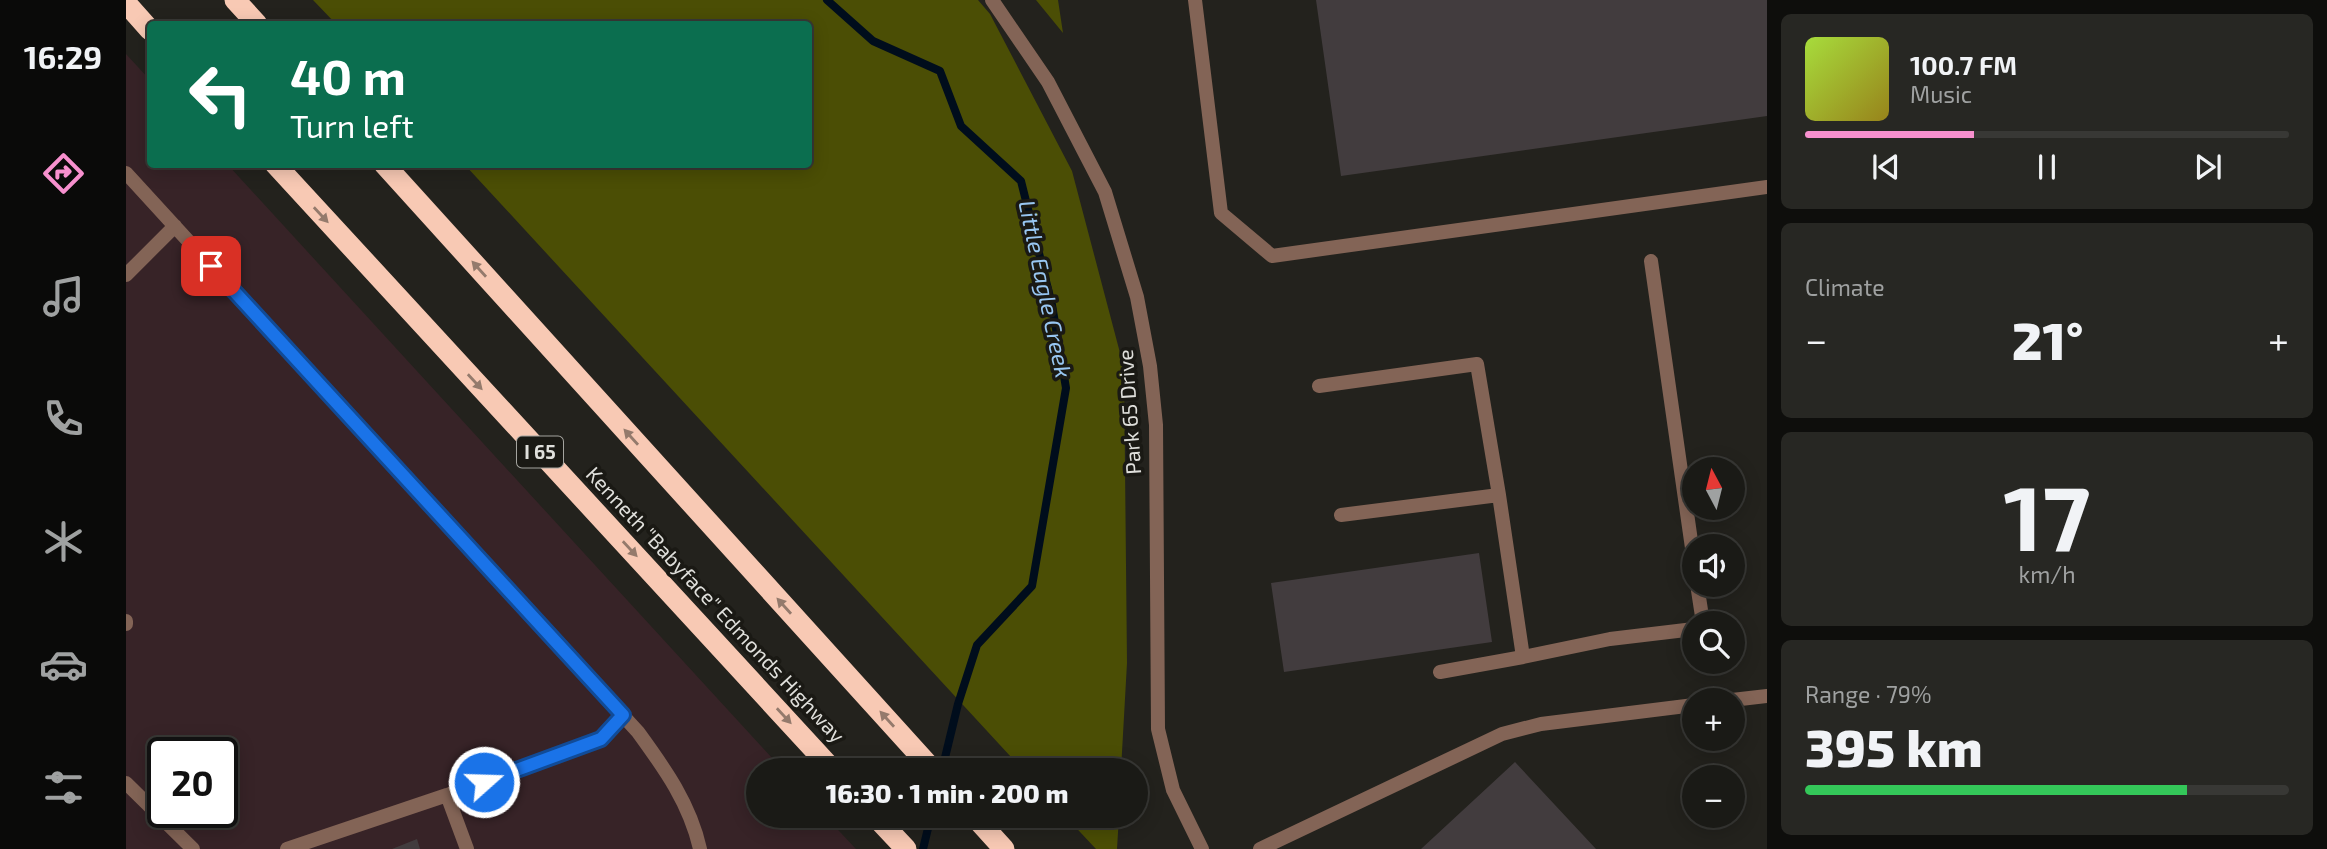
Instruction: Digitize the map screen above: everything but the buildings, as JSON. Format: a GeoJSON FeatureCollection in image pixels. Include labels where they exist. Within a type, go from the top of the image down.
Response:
{"type":"FeatureCollection","features":[{"type":"Feature","properties":{"kind":"highway"},"geometry":{"type":"LineString","coordinates":[[235,0],[254,21]]}},
{"type":"Feature","properties":{"kind":"highway"},"geometry":{"type":"LineString","coordinates":[[126,4],[147,27]]}},
{"type":"Feature","properties":{"kind":"highway","name":"Kenneth \"Babyface\" Edmonds Highway"},"geometry":{"type":"LineString","coordinates":[[279,168],[823,758]]}},
{"type":"Feature","properties":{"kind":"highway"},"geometry":{"type":"LineString","coordinates":[[388,168],[922,758]]}},
{"type":"Feature","properties":{"kind":"highway"},"geometry":{"type":"LineString","coordinates":[[886,828],[906,849]]}},
{"type":"Feature","properties":{"kind":"highway"},"geometry":{"type":"LineString","coordinates":[[985,828],[1004,849]]}},
{"type":"Feature","properties":{"kind":"street","name":"Park 65 Drive"},"geometry":{"type":"LineString","coordinates":[[992,0],[1048,82],[1105,192],[1138,297],[1149,354],[1156,425],[1158,729],[1173,790],[1202,849]]}},
{"type":"Feature","properties":{"kind":"street"},"geometry":{"type":"LineString","coordinates":[[1195,0],[1221,213],[1272,256],[1767,187]]}},
{"type":"Feature","properties":{"kind":"street"},"geometry":{"type":"LineString","coordinates":[[126,173],[623,715],[669,775],[694,822],[700,849]]}},
{"type":"Feature","properties":{"kind":"street"},"geometry":{"type":"LineString","coordinates":[[126,275],[175,226]]}},
{"type":"Feature","properties":{"kind":"street"},"geometry":{"type":"LineString","coordinates":[[1651,261],[1690,534]]}},
{"type":"Feature","properties":{"kind":"street"},"geometry":{"type":"LineString","coordinates":[[1319,386],[1477,364],[1523,657]]}},
{"type":"Feature","properties":{"kind":"street"},"geometry":{"type":"LineString","coordinates":[[1342,515],[1499,495]]}},
{"type":"Feature","properties":{"kind":"street"},"geometry":{"type":"LineString","coordinates":[[1440,672],[1610,639],[1682,630]]}},
{"type":"Feature","properties":{"kind":"street"},"geometry":{"type":"LineString","coordinates":[[1745,699],[1767,696]]}},
{"type":"Feature","properties":{"kind":"street"},"geometry":{"type":"LineString","coordinates":[[1260,849],[1502,734],[1541,724],[1682,706]]}},
{"type":"Feature","properties":{"kind":"street"},"geometry":{"type":"LineString","coordinates":[[287,849],[601,739],[623,715]]}},
{"type":"Feature","properties":{"kind":"street"},"geometry":{"type":"LineString","coordinates":[[126,783],[193,849]]}},
{"type":"Feature","properties":{"kind":"street"},"geometry":{"type":"LineString","coordinates":[[447,795],[467,849]]}},
{"type":"Feature","properties":{"kind":"shaded area"},"geometry":{"type":"Polygon","coordinates":[[[313,0],[978,0],[990,14],[1072,171],[1124,368],[1127,663],[1122,758],[1012,758],[468,168],[812,168],[812,21],[333,21],[313,0]]]}},
{"type":"Feature","properties":{"kind":"shaded area"},"geometry":{"type":"Polygon","coordinates":[[[1036,0],[1058,0],[1063,33],[1036,0]]]}},
{"type":"Feature","properties":{"kind":"shaded area"},"geometry":{"type":"Polygon","coordinates":[[[126,54],[147,77],[147,168],[231,168],[772,758],[746,758],[746,828],[836,828],[856,849],[126,849],[126,54]]]}},
{"type":"Feature","properties":{"kind":"shaded area"},"geometry":{"type":"Polygon","coordinates":[[[1076,828],[1118,828],[1117,849],[1096,849],[1076,828]]]}},
{"type":"Feature","properties":{"kind":"waterway","name":"Little Eagle Creek"},"geometry":{"type":"LineString","coordinates":[[827,0],[873,41],[940,71],[961,126],[1021,181],[1052,305],[1066,388],[1032,586],[977,645],[958,704],[945,758]]}},
{"type":"Feature","properties":{"kind":"waterway","name":"Little Eagle Creek"},"geometry":{"type":"LineString","coordinates":[[923,849],[928,828]]}},
{"type":"Feature","properties":{"kind":"route"},"geometry":{"type":"LineString","coordinates":[[211,266],[623,715],[601,739],[484,782]]}}]}
